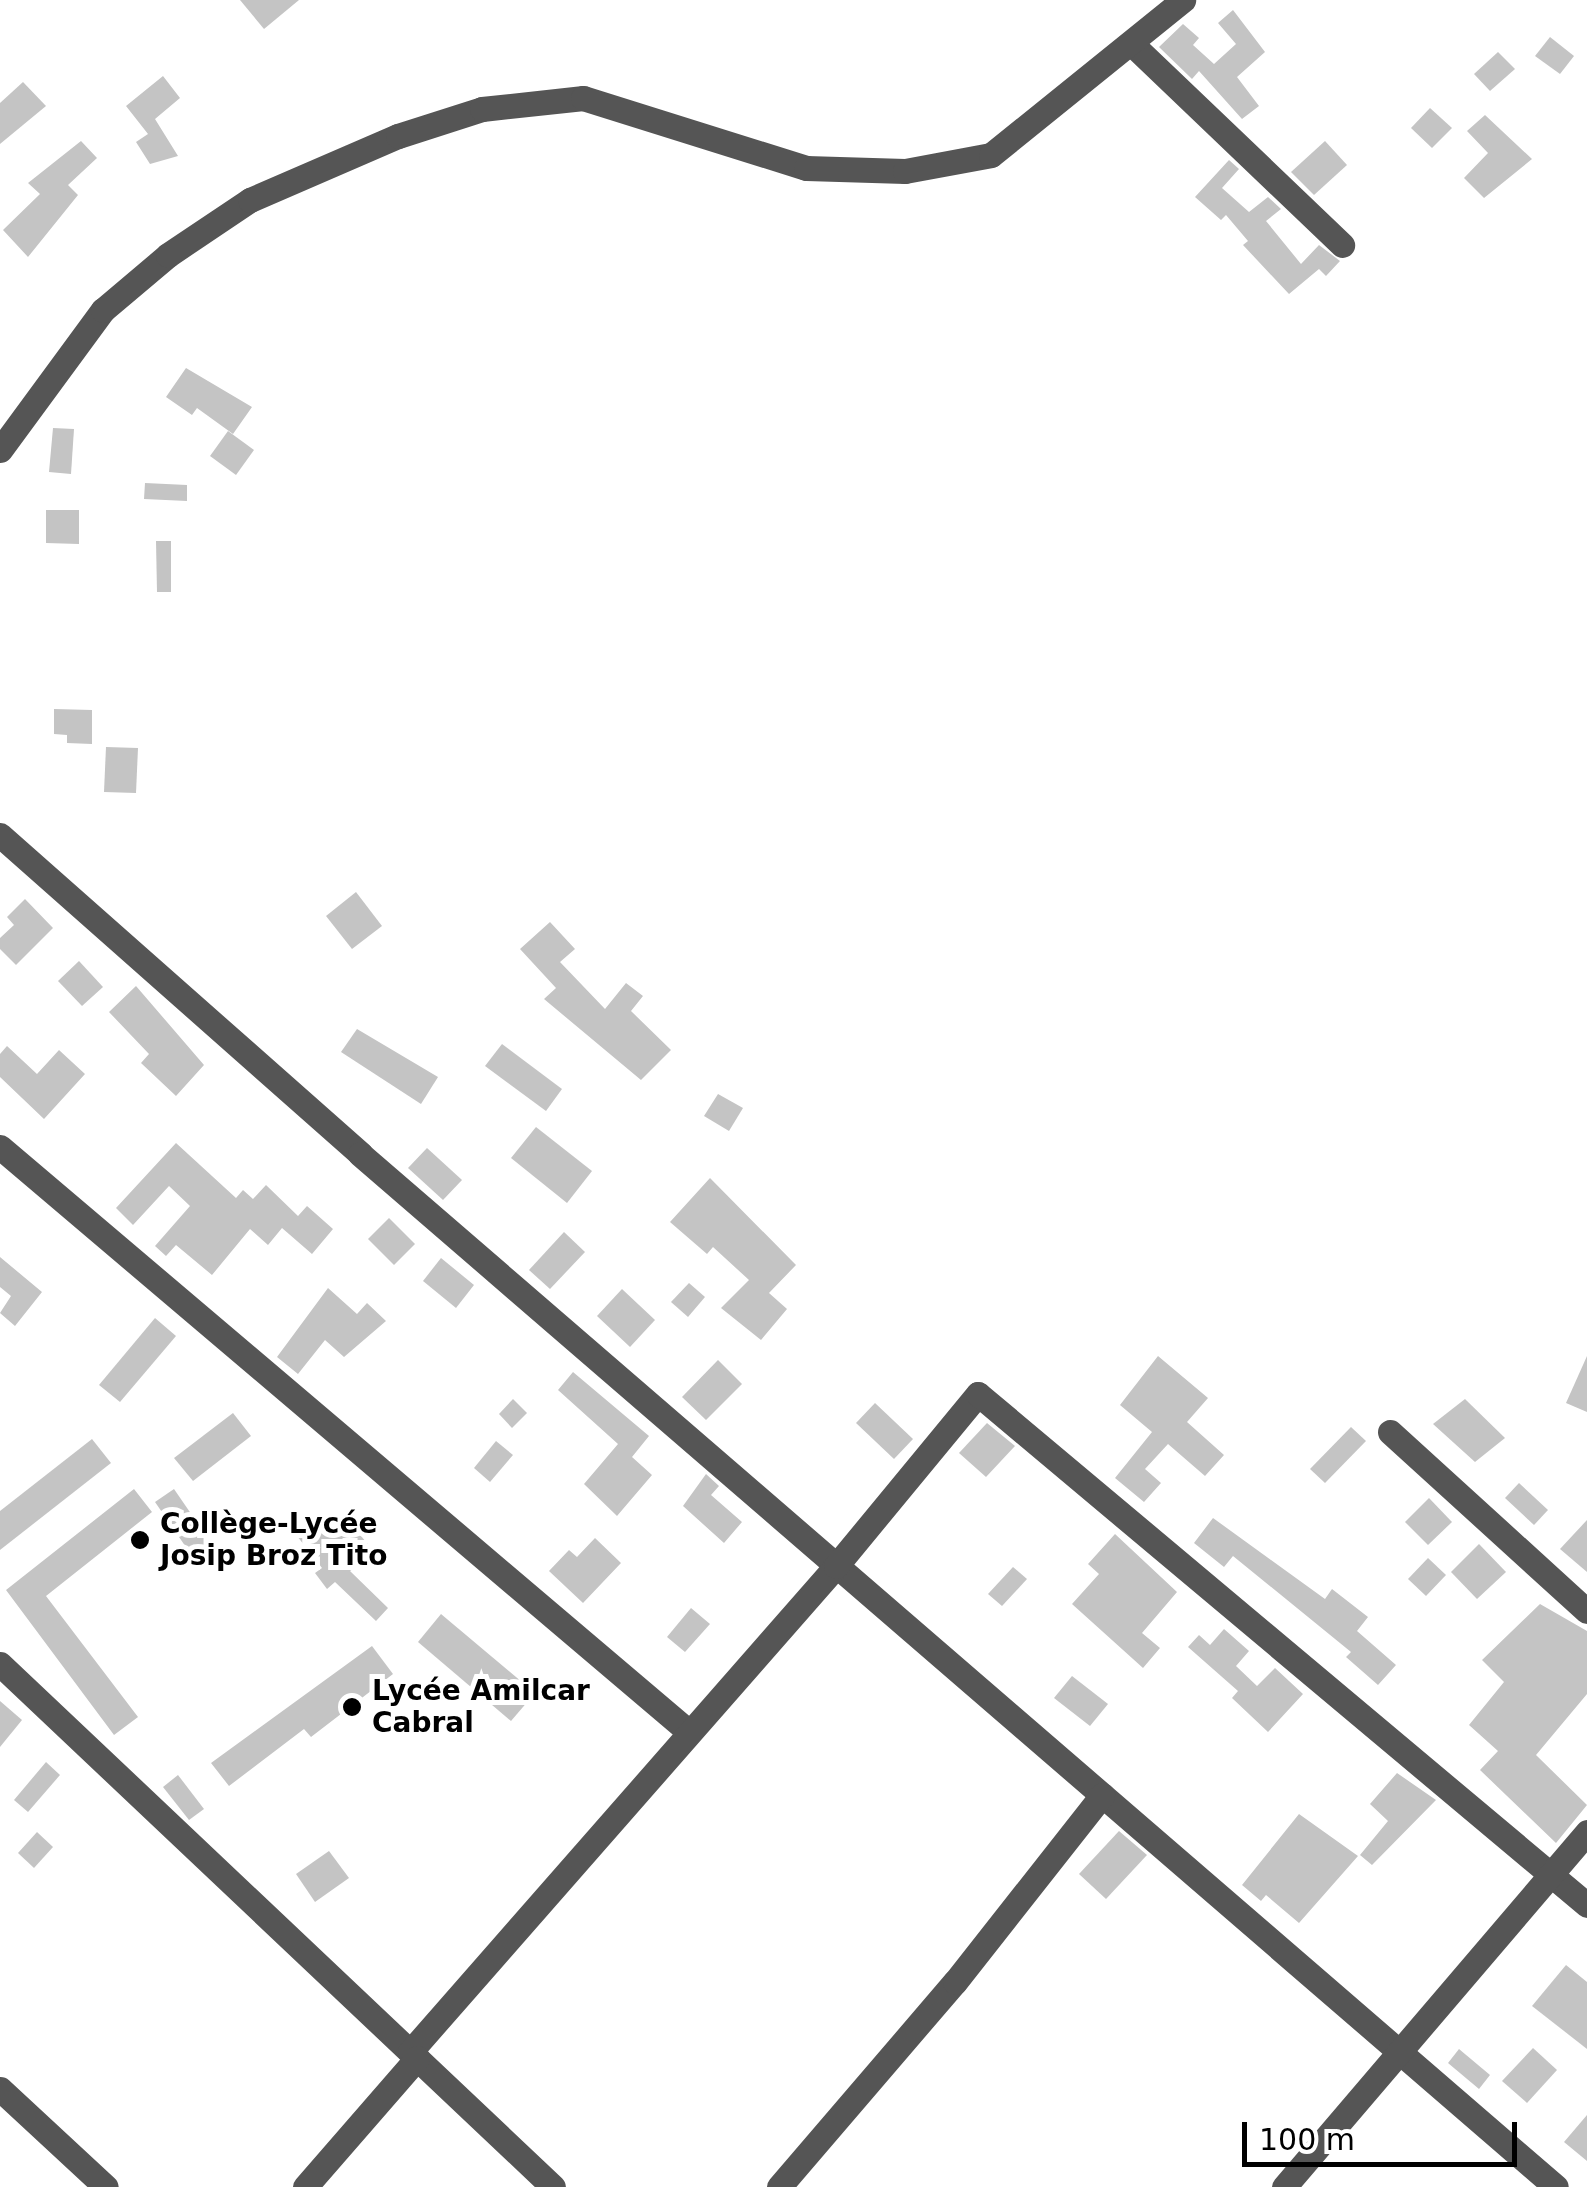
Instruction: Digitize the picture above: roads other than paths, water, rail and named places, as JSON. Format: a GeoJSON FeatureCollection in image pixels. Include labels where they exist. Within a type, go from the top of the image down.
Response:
{"type":"FeatureCollection","features":[{"type":"Feature","properties":{"kind":"street"},"geometry":{"type":"LineString","coordinates":[[0,450],[103,310],[168,255],[250,200],[398,136],[482,110],[583,98],[806,168],[905,171],[991,156],[1134,46],[1183,0]]}},
{"type":"Feature","properties":{"kind":"street"},"geometry":{"type":"LineString","coordinates":[[1134,46],[1342,246]]}},
{"type":"Feature","properties":{"kind":"street"},"geometry":{"type":"LineString","coordinates":[[0,834],[836,1566],[1556,2187]]}},
{"type":"Feature","properties":{"kind":"street"},"geometry":{"type":"LineString","coordinates":[[0,1147],[688,1731]]}},
{"type":"Feature","properties":{"kind":"street"},"geometry":{"type":"LineString","coordinates":[[305,2187],[413,2055],[688,1731],[836,1566],[978,1394],[1587,1905]]}},
{"type":"Feature","properties":{"kind":"street"},"geometry":{"type":"LineString","coordinates":[[1390,1432],[1587,1611]]}},
{"type":"Feature","properties":{"kind":"street"},"geometry":{"type":"LineString","coordinates":[[0,1664],[554,2187]]}},
{"type":"Feature","properties":{"kind":"street"},"geometry":{"type":"LineString","coordinates":[[779,2187],[955,1982],[1102,1796]]}},
{"type":"Feature","properties":{"kind":"street"},"geometry":{"type":"LineString","coordinates":[[1284,2187],[1587,1832]]}},
{"type":"Feature","properties":{"kind":"street"},"geometry":{"type":"LineString","coordinates":[[0,2089],[106,2187]]}},
{"type":"Feature","properties":{"kind":"place","name":"Collège-Lycée Josip Broz Tito"},"geometry":{"type":"Point","coordinates":[140,1540]}},
{"type":"Feature","properties":{"kind":"place","name":"Lycée Amilcar Cabral"},"geometry":{"type":"Point","coordinates":[352,1707]}}]}
